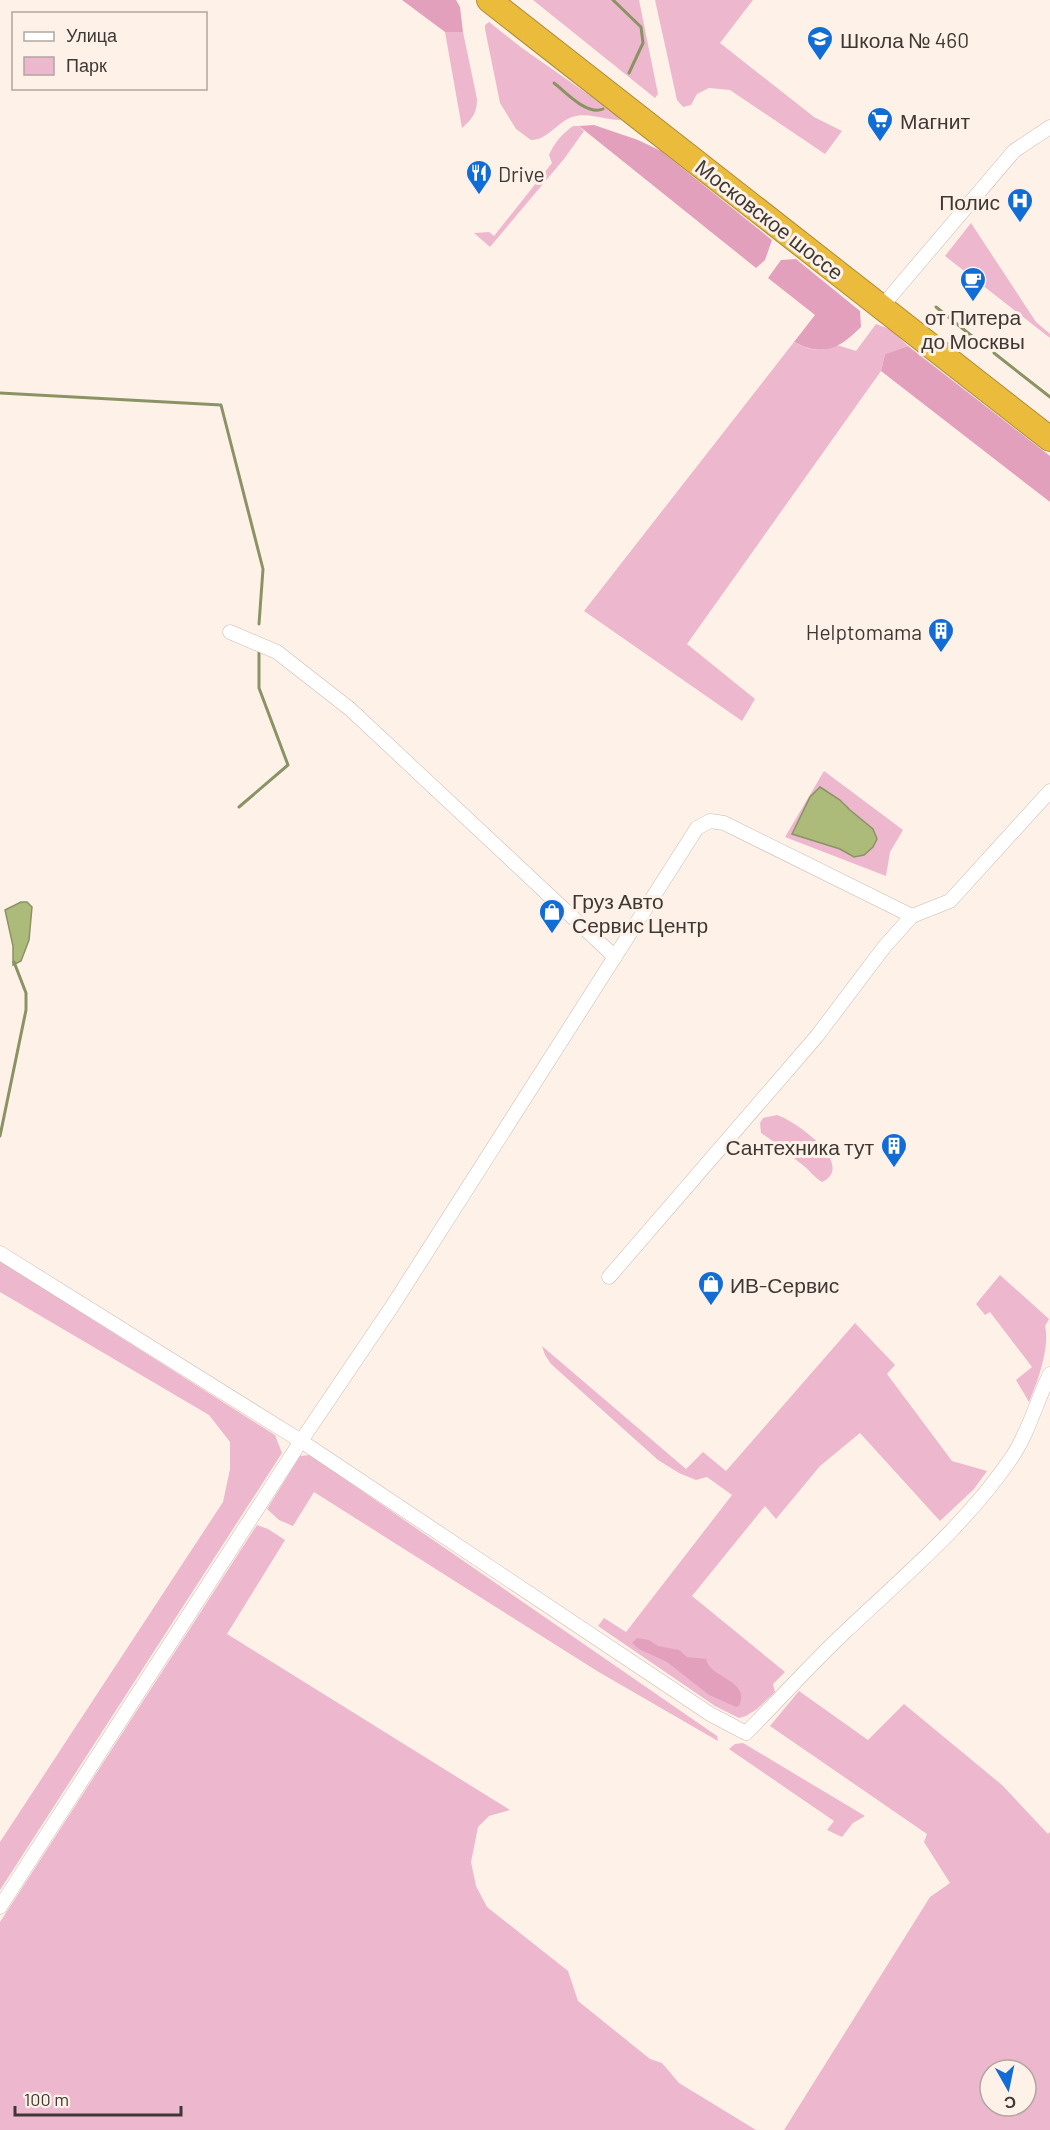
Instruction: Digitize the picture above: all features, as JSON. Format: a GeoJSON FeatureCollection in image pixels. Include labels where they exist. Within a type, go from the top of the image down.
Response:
{"type":"FeatureCollection","features":[{"type":"Feature","properties":{"kind":"highway","name":"Московское шоссе"},"geometry":{"type":"LineString","coordinates":[[489,0],[1050,439]]}},
{"type":"Feature","properties":{"kind":"highway","name":"Московское шоссе"},"geometry":{"type":"LineString","coordinates":[[509,0],[1050,422]]}},
{"type":"Feature","properties":{"kind":"street"},"geometry":{"type":"LineString","coordinates":[[890,297],[1014,151],[1050,127]]}},
{"type":"Feature","properties":{"kind":"street"},"geometry":{"type":"LineString","coordinates":[[230,632],[278,652],[350,710],[615,957]]}},
{"type":"Feature","properties":{"kind":"street"},"geometry":{"type":"LineString","coordinates":[[609,1277],[817,1036],[885,946],[912,916],[950,901],[1050,791]]}},
{"type":"Feature","properties":{"kind":"street"},"geometry":{"type":"LineString","coordinates":[[0,1907],[301,1441],[393,1305],[697,828],[710,821],[724,824],[912,916]]}},
{"type":"Feature","properties":{"kind":"street"},"geometry":{"type":"LineString","coordinates":[[0,1253],[301,1441],[710,1714],[746,1733],[843,1634],[928,1554],[982,1495],[1013,1456],[1028,1428],[1050,1374]]}},
{"type":"Feature","properties":{"kind":"green space"},"geometry":{"type":"Polygon","coordinates":[[[533,0],[639,0],[658,94],[655,98],[533,0]]]}},
{"type":"Feature","properties":{"kind":"green space"},"geometry":{"type":"Polygon","coordinates":[[[655,0],[753,0],[720,43],[814,117],[842,131],[825,154],[730,90],[709,88],[697,94],[691,105],[683,107],[677,100],[655,0]]]}},
{"type":"Feature","properties":{"kind":"green space"},"geometry":{"type":"Polygon","coordinates":[[[489,22],[619,116],[620,120],[584,115],[572,117],[542,137],[531,140],[516,129],[500,103],[485,29],[485,25],[489,22]]]}},
{"type":"Feature","properties":{"kind":"green space"},"geometry":{"type":"Polygon","coordinates":[[[445,32],[463,32],[477,99],[473,115],[462,128],[445,32]]]}},
{"type":"Feature","properties":{"kind":"green space"},"geometry":{"type":"Polygon","coordinates":[[[573,126],[579,126],[584,131],[564,159],[490,247],[474,233],[489,232],[494,236],[552,163],[549,155],[553,147],[573,126]]]}},
{"type":"Feature","properties":{"kind":"green space"},"geometry":{"type":"Polygon","coordinates":[[[971,223],[1036,322],[1050,334],[1050,338],[945,256],[971,223]]]}},
{"type":"Feature","properties":{"kind":"green space"},"geometry":{"type":"Polygon","coordinates":[[[876,324],[892,330],[908,346],[885,354],[881,371],[687,644],[755,699],[742,721],[584,611],[794,342],[815,350],[837,345],[856,351],[876,324]]]}},
{"type":"Feature","properties":{"kind":"green space"},"geometry":{"type":"Polygon","coordinates":[[[824,771],[903,830],[890,852],[886,876],[785,837],[824,771]]]}},
{"type":"Feature","properties":{"kind":"green space"},"geometry":{"type":"Polygon","coordinates":[[[777,1115],[809,1134],[828,1155],[832,1165],[831,1174],[822,1182],[761,1133],[760,1123],[763,1118],[777,1115]]]}},
{"type":"Feature","properties":{"kind":"green space"},"geometry":{"type":"Polygon","coordinates":[[[0,1261],[275,1435],[282,1453],[0,1890],[0,1842],[223,1502],[230,1469],[230,1442],[209,1415],[0,1292],[0,1261]]]}},
{"type":"Feature","properties":{"kind":"green space"},"geometry":{"type":"Polygon","coordinates":[[[1000,1275],[1049,1319],[1045,1326],[1046,1344],[1042,1364],[1029,1402],[1016,1380],[1032,1367],[990,1312],[985,1315],[976,1304],[1000,1275]]]}},
{"type":"Feature","properties":{"kind":"green space"},"geometry":{"type":"Polygon","coordinates":[[[855,1323],[895,1365],[887,1374],[952,1461],[987,1471],[974,1489],[940,1521],[860,1433],[820,1466],[776,1519],[765,1506],[692,1596],[785,1672],[773,1684],[775,1692],[757,1709],[739,1718],[715,1706],[598,1626],[604,1618],[626,1632],[732,1495],[707,1477],[696,1480],[658,1460],[551,1364],[542,1346],[686,1469],[703,1452],[726,1471],[855,1323]]]}},
{"type":"Feature","properties":{"kind":"green space"},"geometry":{"type":"Polygon","coordinates":[[[310,1455],[717,1736],[718,1741],[597,1671],[314,1492],[293,1526],[279,1520],[267,1509],[300,1456],[310,1455]]]}},
{"type":"Feature","properties":{"kind":"green space"},"geometry":{"type":"Polygon","coordinates":[[[257,1525],[285,1540],[227,1634],[510,1810],[489,1816],[478,1827],[471,1862],[476,1886],[487,1907],[568,1971],[578,2001],[650,2059],[662,2063],[679,2083],[756,2130],[0,2130],[0,1922],[257,1525]]]}},
{"type":"Feature","properties":{"kind":"green space"},"geometry":{"type":"Polygon","coordinates":[[[799,1691],[868,1740],[904,1704],[1002,1785],[1048,1834],[1050,1832],[1050,2130],[784,2130],[930,1897],[950,1883],[924,1842],[927,1834],[770,1726],[799,1691]]]}},
{"type":"Feature","properties":{"kind":"green space"},"geometry":{"type":"Polygon","coordinates":[[[743,1743],[865,1816],[853,1823],[842,1837],[827,1830],[834,1821],[729,1749],[735,1744],[743,1743]]]}},
{"type":"Feature","properties":{"kind":"shaded area"},"geometry":{"type":"Polygon","coordinates":[[[402,0],[456,0],[460,7],[463,32],[445,32],[402,0]]]}},
{"type":"Feature","properties":{"kind":"shaded area"},"geometry":{"type":"Polygon","coordinates":[[[594,125],[638,140],[661,151],[772,240],[765,260],[756,268],[579,126],[594,125]]]}},
{"type":"Feature","properties":{"kind":"shaded area"},"geometry":{"type":"Polygon","coordinates":[[[796,259],[860,311],[861,327],[838,345],[822,350],[804,347],[794,342],[815,315],[768,278],[781,260],[796,259]]]}},
{"type":"Feature","properties":{"kind":"shaded area"},"geometry":{"type":"Polygon","coordinates":[[[908,346],[1050,456],[1050,502],[881,371],[885,354],[908,346]]]}},
{"type":"Feature","properties":{"kind":"shaded area"},"geometry":{"type":"Polygon","coordinates":[[[820,787],[840,800],[873,829],[877,839],[873,847],[864,855],[854,857],[840,849],[792,834],[810,797],[820,787]]]}},
{"type":"Feature","properties":{"kind":"shaded area"},"geometry":{"type":"Polygon","coordinates":[[[21,902],[27,902],[32,907],[29,940],[21,961],[13,965],[13,946],[5,910],[21,902]]]}},
{"type":"Feature","properties":{"kind":"shaded area"},"geometry":{"type":"Polygon","coordinates":[[[637,1638],[649,1640],[658,1646],[679,1650],[687,1657],[706,1659],[710,1667],[737,1687],[741,1693],[739,1706],[736,1707],[709,1695],[667,1662],[639,1649],[632,1643],[637,1638]]]}},
{"type":"Feature","properties":{"kind":"waterway"},"geometry":{"type":"LineString","coordinates":[[613,0],[641,27],[643,43],[629,73]]}},
{"type":"Feature","properties":{"kind":"waterway"},"geometry":{"type":"LineString","coordinates":[[554,83],[584,106],[590,109],[603,109]]}},
{"type":"Feature","properties":{"kind":"waterway"},"geometry":{"type":"LineString","coordinates":[[936,307],[973,337]]}},
{"type":"Feature","properties":{"kind":"waterway"},"geometry":{"type":"LineString","coordinates":[[994,353],[1050,397]]}},
{"type":"Feature","properties":{"kind":"waterway"},"geometry":{"type":"LineString","coordinates":[[0,393],[221,405],[263,569],[259,624]]}},
{"type":"Feature","properties":{"kind":"waterway"},"geometry":{"type":"LineString","coordinates":[[239,807],[288,765],[259,688],[259,651]]}},
{"type":"Feature","properties":{"kind":"waterway"},"geometry":{"type":"LineString","coordinates":[[0,1136],[26,1010],[26,993],[14,962]]}},
{"type":"Feature","properties":{"kind":"place","name":"Школа № 460"},"geometry":{"type":"Point","coordinates":[820,62]}},
{"type":"Feature","properties":{"kind":"place","name":"Магнит"},"geometry":{"type":"Point","coordinates":[880,143]}},
{"type":"Feature","properties":{"kind":"place","name":"Drive"},"geometry":{"type":"Point","coordinates":[479,196]}},
{"type":"Feature","properties":{"kind":"place","name":"Полис"},"geometry":{"type":"Point","coordinates":[1020,224]}},
{"type":"Feature","properties":{"kind":"place","name":"от Питера до Москвы"},"geometry":{"type":"Point","coordinates":[973,303]}},
{"type":"Feature","properties":{"kind":"place","name":"Helptomama"},"geometry":{"type":"Point","coordinates":[941,654]}},
{"type":"Feature","properties":{"kind":"place","name":"Груз Авто Сервис Центр"},"geometry":{"type":"Point","coordinates":[552,935]}},
{"type":"Feature","properties":{"kind":"place","name":"Сантехника тут"},"geometry":{"type":"Point","coordinates":[894,1169]}},
{"type":"Feature","properties":{"kind":"place","name":"ИВ-Сервис"},"geometry":{"type":"Point","coordinates":[711,1307]}}]}
